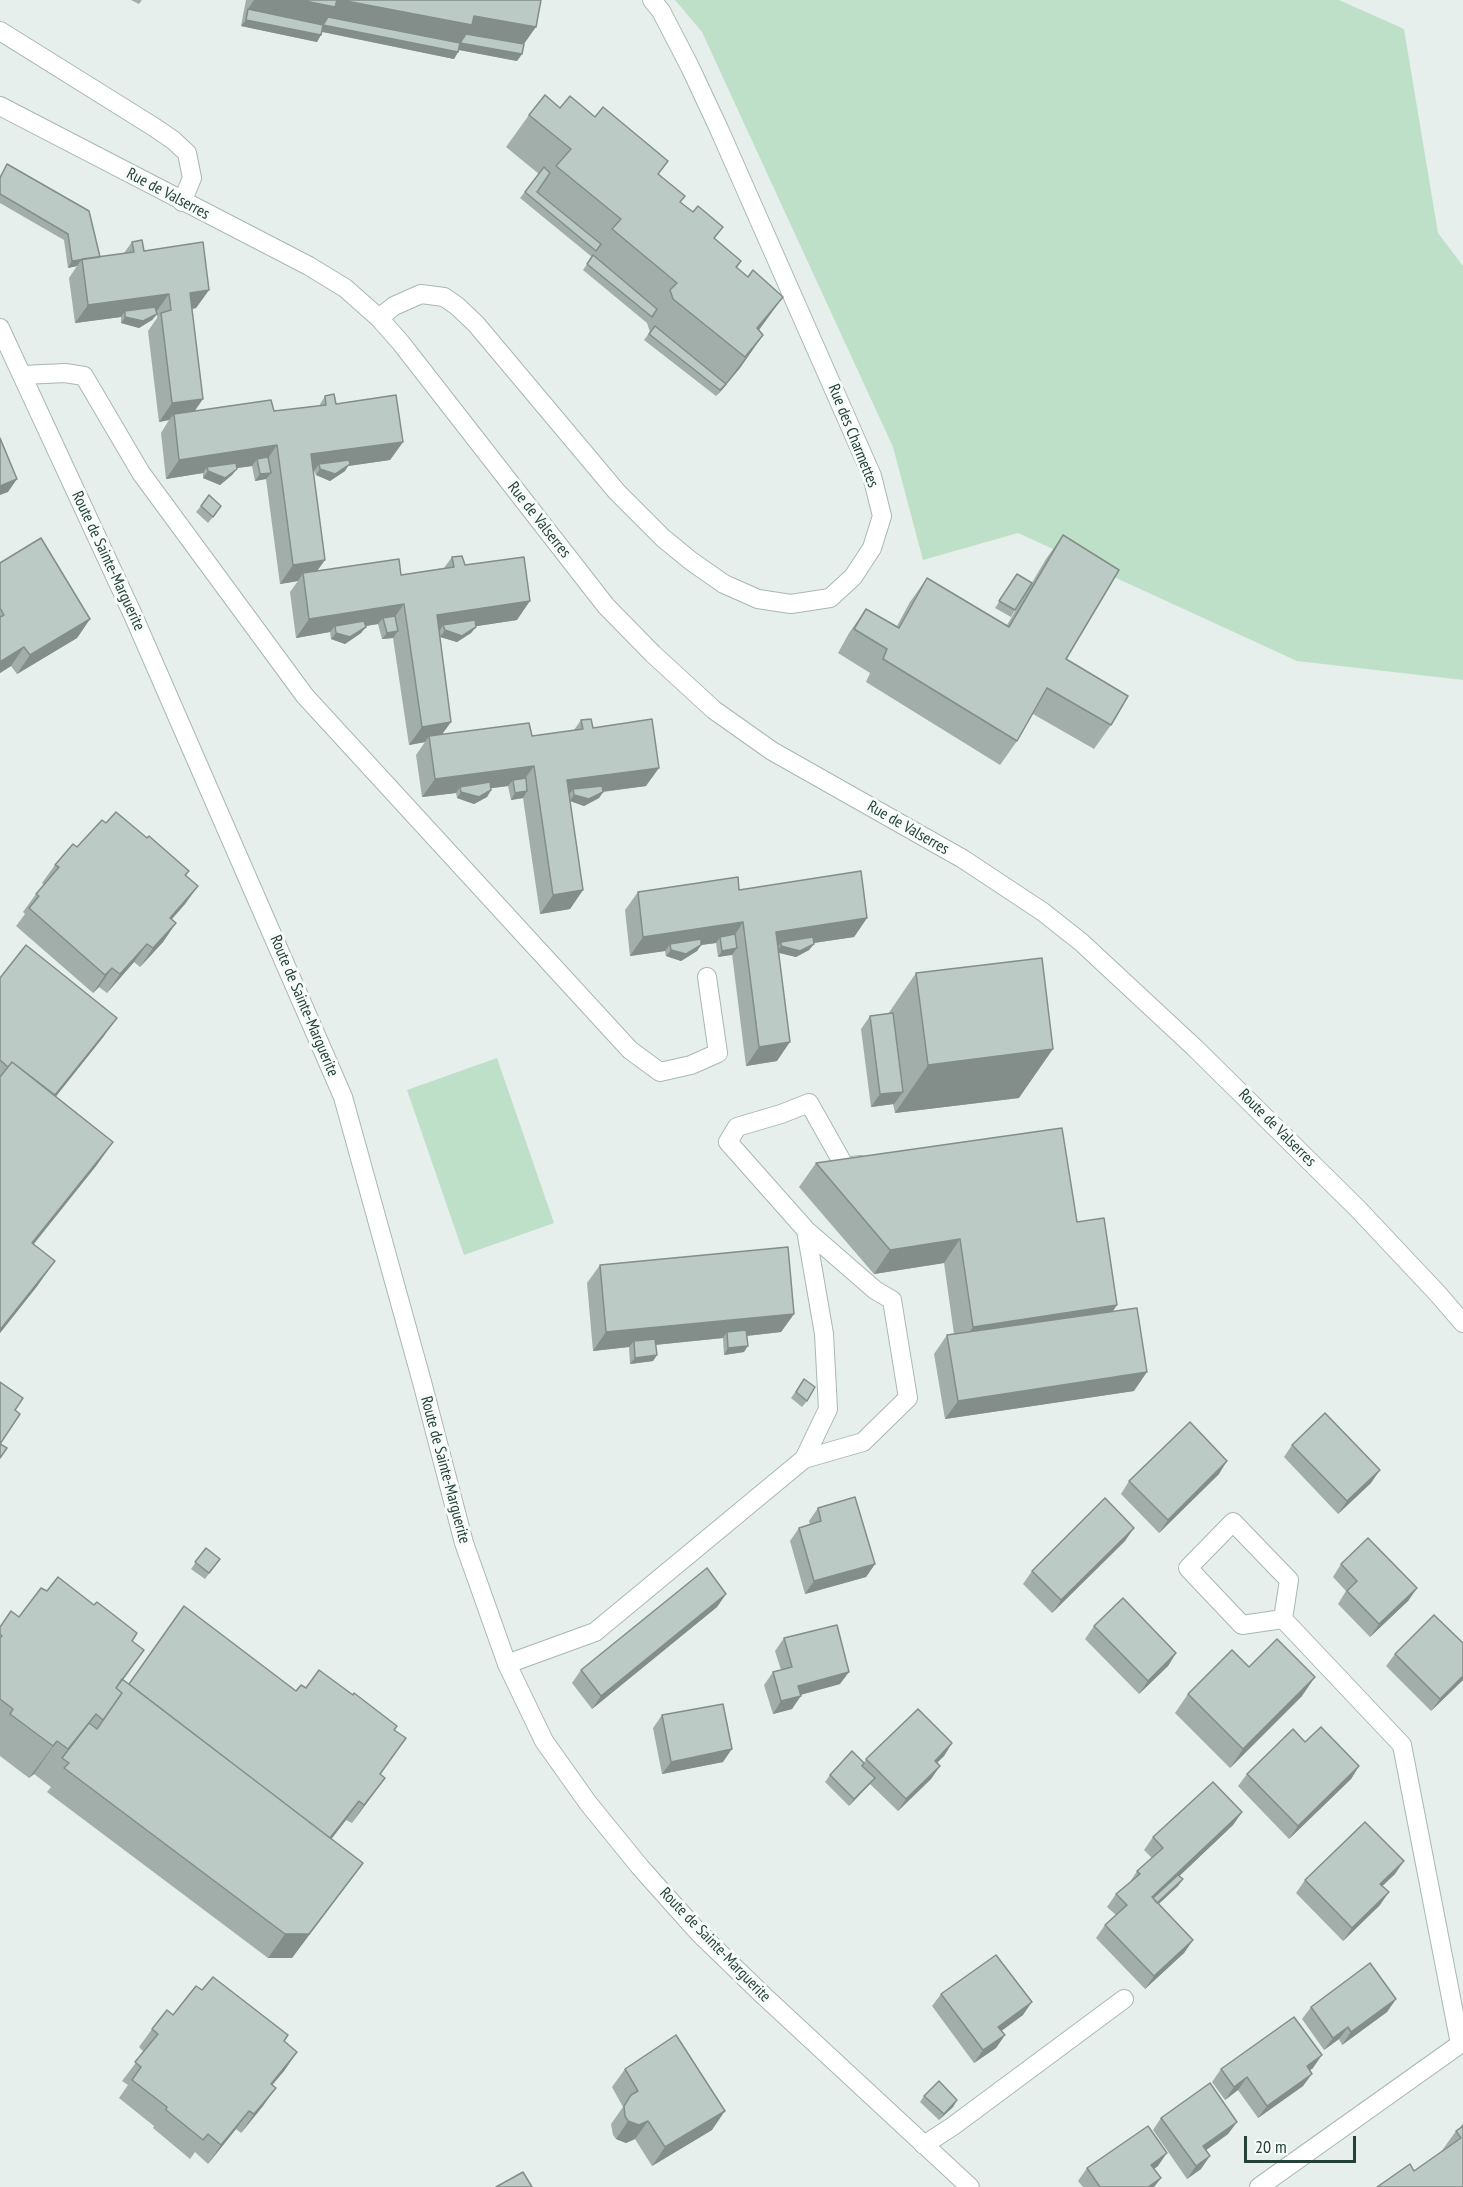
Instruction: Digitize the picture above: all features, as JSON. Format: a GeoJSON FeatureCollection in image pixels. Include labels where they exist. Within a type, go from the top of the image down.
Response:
{"type":"FeatureCollection","features":[{"type":"Feature","properties":{"kind":"street","name":"Rue des Charmettes"},"geometry":{"type":"LineString","coordinates":[[379,318],[394,306],[421,294],[444,297],[458,306],[476,324],[617,492],[663,538],[724,584],[758,599],[791,604],[830,598],[853,578],[872,548],[882,516],[872,476],[690,67],[661,11],[652,0]]}},
{"type":"Feature","properties":{"kind":"street"},"geometry":{"type":"LineString","coordinates":[[0,31],[154,127],[187,153],[192,178],[182,202]]}},
{"type":"Feature","properties":{"kind":"street","name":"Rue de Valserres"},"geometry":{"type":"LineString","coordinates":[[0,106],[309,266],[345,288],[379,318],[401,343],[606,606],[653,654],[714,710],[772,751],[963,859],[1043,912],[1081,942]]}},
{"type":"Feature","properties":{"kind":"street","name":"Route de Sainte-Marguerite"},"geometry":{"type":"LineString","coordinates":[[0,328],[138,625],[343,1097],[464,1543],[507,1664],[544,1741],[588,1803],[640,1867],[699,1933],[970,2187]]}},
{"type":"Feature","properties":{"kind":"street"},"geometry":{"type":"LineString","coordinates":[[23,375],[65,373],[84,376],[141,473],[305,696],[630,1050],[660,1072],[691,1065],[718,1053],[707,977]]}},
{"type":"Feature","properties":{"kind":"street","name":"Route de Valserres"},"geometry":{"type":"LineString","coordinates":[[1081,942],[1195,1048],[1358,1209],[1463,1323]]}},
{"type":"Feature","properties":{"kind":"street"},"geometry":{"type":"LineString","coordinates":[[507,1664],[595,1632],[804,1459],[863,1442],[908,1398],[892,1300],[875,1290],[806,1230],[728,1142],[737,1127],[781,1114],[809,1102],[844,1167],[878,1162]]}},
{"type":"Feature","properties":{"kind":"street"},"geometry":{"type":"LineString","coordinates":[[804,1459],[828,1409],[824,1334],[806,1230]]}},
{"type":"Feature","properties":{"kind":"street"},"geometry":{"type":"LineString","coordinates":[[1233,1522],[1289,1580],[1283,1619],[1242,1625],[1188,1568],[1233,1522]]}},
{"type":"Feature","properties":{"kind":"street"},"geometry":{"type":"LineString","coordinates":[[1259,2187],[1462,2043],[1402,1745],[1283,1619]]}},
{"type":"Feature","properties":{"kind":"street"},"geometry":{"type":"LineString","coordinates":[[924,2145],[1124,1999]]}},
{"type":"Feature","properties":{"kind":"green space"},"geometry":{"type":"Polygon","coordinates":[[[675,0],[1339,0],[1404,29],[1438,233],[1463,266],[1463,680],[1297,661],[1018,533],[923,560],[893,447],[702,32],[675,0]]]}},
{"type":"Feature","properties":{"kind":"green space"},"geometry":{"type":"Polygon","coordinates":[[[497,1058],[554,1223],[464,1255],[407,1090],[497,1058]]]}},
{"type":"Feature","properties":{"kind":"building"},"geometry":{"type":"Polygon","coordinates":[[[300,0],[337,0],[335,7],[300,0]]]}},
{"type":"Feature","properties":{"kind":"building"},"geometry":{"type":"Polygon","coordinates":[[[341,0],[541,0],[536,27],[474,16],[472,25],[341,0]]]}},
{"type":"Feature","properties":{"kind":"building"},"geometry":{"type":"Polygon","coordinates":[[[248,9],[323,25],[321,35],[246,20],[248,9]]]}},
{"type":"Feature","properties":{"kind":"building"},"geometry":{"type":"Polygon","coordinates":[[[328,17],[460,43],[458,52],[323,25],[328,17]]]}},
{"type":"Feature","properties":{"kind":"building"},"geometry":{"type":"Polygon","coordinates":[[[466,34],[524,44],[522,54],[460,43],[466,34]]]}},
{"type":"Feature","properties":{"kind":"building"},"geometry":{"type":"Polygon","coordinates":[[[545,95],[560,108],[570,96],[595,117],[603,107],[668,161],[658,174],[685,196],[680,202],[693,212],[698,206],[723,227],[714,238],[741,261],[736,267],[748,277],[753,270],[783,297],[757,328],[763,335],[745,357],[673,299],[670,290],[677,283],[612,229],[621,219],[556,166],[571,149],[529,115],[545,95]]]}},
{"type":"Feature","properties":{"kind":"building"},"geometry":{"type":"Polygon","coordinates":[[[7,164],[89,211],[100,257],[72,261],[68,234],[0,194],[0,178],[7,164]]]}},
{"type":"Feature","properties":{"kind":"building"},"geometry":{"type":"Polygon","coordinates":[[[544,167],[550,173],[537,192],[601,244],[596,251],[525,192],[544,167]]]}},
{"type":"Feature","properties":{"kind":"building"},"geometry":{"type":"Polygon","coordinates":[[[142,240],[144,251],[203,242],[209,290],[190,293],[203,399],[172,403],[161,313],[171,310],[169,294],[88,305],[82,259],[134,252],[132,242],[142,240]]]}},
{"type":"Feature","properties":{"kind":"building"},"geometry":{"type":"Polygon","coordinates":[[[593,255],[657,309],[652,317],[587,264],[593,255]]]}},
{"type":"Feature","properties":{"kind":"building"},"geometry":{"type":"Polygon","coordinates":[[[155,307],[157,314],[143,321],[125,317],[125,311],[155,307]]]}},
{"type":"Feature","properties":{"kind":"building"},"geometry":{"type":"Polygon","coordinates":[[[655,326],[726,384],[720,390],[649,334],[655,326]]]}},
{"type":"Feature","properties":{"kind":"building"},"geometry":{"type":"Polygon","coordinates":[[[334,394],[336,404],[396,395],[403,442],[311,454],[325,560],[293,565],[277,445],[179,460],[174,414],[271,400],[274,411],[326,405],[325,396],[334,394]]]}},
{"type":"Feature","properties":{"kind":"building"},"geometry":{"type":"Polygon","coordinates":[[[0,438],[17,479],[0,486],[0,438]]]}},
{"type":"Feature","properties":{"kind":"building"},"geometry":{"type":"Polygon","coordinates":[[[268,457],[271,473],[260,474],[257,459],[268,457]]]}},
{"type":"Feature","properties":{"kind":"building"},"geometry":{"type":"Polygon","coordinates":[[[349,460],[350,464],[335,474],[320,469],[319,464],[349,460]]]}},
{"type":"Feature","properties":{"kind":"building"},"geometry":{"type":"Polygon","coordinates":[[[236,463],[237,469],[225,478],[208,471],[207,467],[236,463]]]}},
{"type":"Feature","properties":{"kind":"building"},"geometry":{"type":"Polygon","coordinates":[[[209,495],[221,506],[213,517],[201,506],[209,495]]]}},
{"type":"Feature","properties":{"kind":"building"},"geometry":{"type":"Polygon","coordinates":[[[1063,535],[1119,570],[1066,659],[1128,696],[1111,725],[1047,688],[1017,741],[883,659],[887,649],[854,629],[866,609],[899,628],[927,578],[1009,627],[1063,535]]]}},
{"type":"Feature","properties":{"kind":"building"},"geometry":{"type":"Polygon","coordinates":[[[41,538],[90,619],[30,655],[24,647],[0,662],[0,617],[4,615],[0,608],[0,563],[41,538]]]}},
{"type":"Feature","properties":{"kind":"building"},"geometry":{"type":"Polygon","coordinates":[[[462,556],[465,565],[524,557],[530,601],[437,615],[451,722],[422,727],[404,604],[309,619],[303,573],[399,559],[401,575],[454,567],[452,557],[462,556]]]}},
{"type":"Feature","properties":{"kind":"building"},"geometry":{"type":"Polygon","coordinates":[[[1017,574],[1032,583],[1015,610],[999,601],[1017,574]]]}},
{"type":"Feature","properties":{"kind":"building"},"geometry":{"type":"Polygon","coordinates":[[[395,616],[398,631],[387,633],[383,618],[395,616]]]}},
{"type":"Feature","properties":{"kind":"building"},"geometry":{"type":"Polygon","coordinates":[[[475,620],[476,627],[462,636],[445,630],[443,625],[475,620]]]}},
{"type":"Feature","properties":{"kind":"building"},"geometry":{"type":"Polygon","coordinates":[[[364,621],[366,627],[350,637],[336,633],[335,626],[364,621]]]}},
{"type":"Feature","properties":{"kind":"building"},"geometry":{"type":"Polygon","coordinates":[[[591,719],[593,728],[652,719],[659,768],[567,780],[583,890],[553,895],[534,766],[435,779],[429,736],[529,723],[532,736],[583,729],[581,720],[591,719]]]}},
{"type":"Feature","properties":{"kind":"building"},"geometry":{"type":"Polygon","coordinates":[[[526,778],[527,791],[515,793],[513,780],[526,778]]]}},
{"type":"Feature","properties":{"kind":"building"},"geometry":{"type":"Polygon","coordinates":[[[490,782],[491,790],[479,797],[461,792],[460,787],[490,782]]]}},
{"type":"Feature","properties":{"kind":"building"},"geometry":{"type":"Polygon","coordinates":[[[602,786],[603,792],[589,799],[574,795],[573,789],[602,786]]]}},
{"type":"Feature","properties":{"kind":"building"},"geometry":{"type":"Polygon","coordinates":[[[116,812],[147,838],[149,836],[189,871],[185,875],[198,886],[170,918],[176,923],[153,948],[147,944],[120,974],[112,968],[105,975],[29,908],[39,896],[36,894],[59,867],[55,865],[73,844],[77,847],[102,820],[106,823],[116,812]]]}},
{"type":"Feature","properties":{"kind":"building"},"geometry":{"type":"Polygon","coordinates":[[[861,871],[867,918],[776,932],[790,1042],[759,1047],[743,922],[643,937],[638,892],[738,877],[739,890],[861,871]]]}},
{"type":"Feature","properties":{"kind":"building"},"geometry":{"type":"Polygon","coordinates":[[[735,934],[737,948],[722,951],[720,937],[735,934]]]}},
{"type":"Feature","properties":{"kind":"building"},"geometry":{"type":"Polygon","coordinates":[[[813,937],[814,944],[800,951],[781,946],[781,942],[813,937]]]}},
{"type":"Feature","properties":{"kind":"building"},"geometry":{"type":"Polygon","coordinates":[[[701,939],[701,945],[686,954],[671,950],[670,944],[701,939]]]}},
{"type":"Feature","properties":{"kind":"building"},"geometry":{"type":"Polygon","coordinates":[[[26,945],[117,1018],[55,1095],[12,1062],[8,1067],[0,1060],[0,978],[26,945]]]}},
{"type":"Feature","properties":{"kind":"building"},"geometry":{"type":"Polygon","coordinates":[[[1042,958],[1053,1049],[928,1065],[916,973],[1042,958]]]}},
{"type":"Feature","properties":{"kind":"building"},"geometry":{"type":"Polygon","coordinates":[[[893,1013],[903,1092],[880,1094],[870,1016],[893,1013]]]}},
{"type":"Feature","properties":{"kind":"building"},"geometry":{"type":"Polygon","coordinates":[[[12,1062],[113,1142],[32,1243],[55,1261],[0,1330],[0,1077],[12,1062]]]}},
{"type":"Feature","properties":{"kind":"building"},"geometry":{"type":"Polygon","coordinates":[[[1062,1128],[1077,1222],[1104,1218],[1117,1305],[973,1327],[960,1239],[890,1250],[816,1163],[1062,1128]]]}},
{"type":"Feature","properties":{"kind":"building"},"geometry":{"type":"Polygon","coordinates":[[[788,1247],[794,1314],[606,1332],[600,1265],[788,1247]]]}},
{"type":"Feature","properties":{"kind":"building"},"geometry":{"type":"Polygon","coordinates":[[[1137,1308],[1147,1372],[958,1401],[947,1335],[1137,1308]]]}},
{"type":"Feature","properties":{"kind":"building"},"geometry":{"type":"Polygon","coordinates":[[[746,1330],[748,1346],[728,1348],[727,1332],[746,1330]]]}},
{"type":"Feature","properties":{"kind":"building"},"geometry":{"type":"Polygon","coordinates":[[[655,1339],[657,1355],[635,1358],[634,1341],[655,1339]]]}},
{"type":"Feature","properties":{"kind":"building"},"geometry":{"type":"Polygon","coordinates":[[[804,1379],[815,1387],[807,1401],[796,1392],[804,1379]]]}},
{"type":"Feature","properties":{"kind":"building"},"geometry":{"type":"Polygon","coordinates":[[[0,1382],[23,1398],[15,1410],[20,1414],[0,1444],[0,1382]]]}},
{"type":"Feature","properties":{"kind":"building"},"geometry":{"type":"Polygon","coordinates":[[[1325,1413],[1380,1470],[1347,1501],[1292,1445],[1325,1413]]]}},
{"type":"Feature","properties":{"kind":"building"},"geometry":{"type":"Polygon","coordinates":[[[1190,1422],[1227,1461],[1168,1520],[1129,1481],[1190,1422]]]}},
{"type":"Feature","properties":{"kind":"building"},"geometry":{"type":"Polygon","coordinates":[[[0,1444],[7,1448],[0,1458],[0,1444]]]}},
{"type":"Feature","properties":{"kind":"building"},"geometry":{"type":"Polygon","coordinates":[[[855,1497],[875,1564],[814,1581],[799,1528],[821,1521],[818,1508],[855,1497]]]}},
{"type":"Feature","properties":{"kind":"building"},"geometry":{"type":"Polygon","coordinates":[[[1105,1498],[1134,1528],[1061,1600],[1032,1571],[1105,1498]]]}},
{"type":"Feature","properties":{"kind":"building"},"geometry":{"type":"Polygon","coordinates":[[[1368,1538],[1417,1588],[1379,1624],[1347,1591],[1357,1581],[1341,1564],[1368,1538]]]}},
{"type":"Feature","properties":{"kind":"building"},"geometry":{"type":"Polygon","coordinates":[[[206,1548],[220,1559],[209,1573],[195,1562],[206,1548]]]}},
{"type":"Feature","properties":{"kind":"building"},"geometry":{"type":"Polygon","coordinates":[[[707,1568],[726,1594],[601,1696],[581,1670],[707,1568]]]}},
{"type":"Feature","properties":{"kind":"building"},"geometry":{"type":"Polygon","coordinates":[[[58,1577],[94,1605],[97,1602],[137,1633],[132,1641],[144,1650],[116,1688],[122,1693],[103,1720],[96,1714],[68,1749],[57,1741],[53,1746],[10,1714],[13,1709],[0,1699],[0,1638],[2,1636],[0,1627],[11,1611],[19,1617],[41,1588],[47,1591],[58,1577]]]}},
{"type":"Feature","properties":{"kind":"building"},"geometry":{"type":"Polygon","coordinates":[[[1123,1598],[1176,1653],[1148,1681],[1094,1626],[1123,1598]]]}},
{"type":"Feature","properties":{"kind":"building"},"geometry":{"type":"Polygon","coordinates":[[[184,1606],[296,1691],[301,1685],[306,1688],[319,1670],[397,1726],[394,1730],[406,1738],[380,1774],[385,1778],[364,1805],[359,1801],[330,1838],[129,1684],[184,1606]]]}},
{"type":"Feature","properties":{"kind":"building"},"geometry":{"type":"Polygon","coordinates":[[[1434,1615],[1463,1643],[1463,1676],[1440,1699],[1395,1654],[1434,1615]]]}},
{"type":"Feature","properties":{"kind":"building"},"geometry":{"type":"Polygon","coordinates":[[[837,1625],[849,1672],[798,1686],[801,1696],[781,1701],[773,1672],[792,1667],[784,1638],[837,1625]]]}},
{"type":"Feature","properties":{"kind":"building"},"geometry":{"type":"Polygon","coordinates":[[[1277,1639],[1315,1677],[1243,1749],[1188,1694],[1232,1650],[1249,1667],[1277,1639]]]}},
{"type":"Feature","properties":{"kind":"building"},"geometry":{"type":"Polygon","coordinates":[[[122,1679],[363,1863],[309,1934],[285,1934],[64,1768],[69,1763],[62,1758],[89,1723],[97,1729],[122,1693],[116,1688],[122,1679]]]}},
{"type":"Feature","properties":{"kind":"building"},"geometry":{"type":"Polygon","coordinates":[[[723,1704],[732,1749],[671,1762],[662,1715],[723,1704]]]}},
{"type":"Feature","properties":{"kind":"building"},"geometry":{"type":"Polygon","coordinates":[[[918,1709],[952,1743],[935,1761],[940,1766],[906,1799],[866,1759],[918,1709]]]}},
{"type":"Feature","properties":{"kind":"building"},"geometry":{"type":"Polygon","coordinates":[[[1321,1727],[1359,1766],[1298,1826],[1247,1774],[1293,1729],[1305,1742],[1321,1727]]]}},
{"type":"Feature","properties":{"kind":"building"},"geometry":{"type":"Polygon","coordinates":[[[852,1751],[864,1763],[862,1766],[875,1778],[854,1799],[830,1775],[852,1751]]]}},
{"type":"Feature","properties":{"kind":"building"},"geometry":{"type":"Polygon","coordinates":[[[1213,1782],[1242,1812],[1152,1897],[1193,1940],[1154,1976],[1105,1925],[1127,1905],[1116,1894],[1140,1874],[1137,1871],[1163,1848],[1153,1837],[1213,1782]]]}},
{"type":"Feature","properties":{"kind":"building"},"geometry":{"type":"Polygon","coordinates":[[[1365,1822],[1404,1861],[1380,1884],[1389,1892],[1352,1928],[1305,1880],[1365,1822]]]}},
{"type":"Feature","properties":{"kind":"building"},"geometry":{"type":"Polygon","coordinates":[[[1178,1875],[1183,1879],[1157,1903],[1153,1898],[1178,1875]]]}},
{"type":"Feature","properties":{"kind":"building"},"geometry":{"type":"Polygon","coordinates":[[[996,1955],[1032,2002],[998,2027],[1005,2035],[983,2050],[941,1994],[996,1955]]]}},
{"type":"Feature","properties":{"kind":"building"},"geometry":{"type":"Polygon","coordinates":[[[1370,1963],[1396,1999],[1351,2032],[1348,2027],[1333,2038],[1311,2007],[1370,1963]]]}},
{"type":"Feature","properties":{"kind":"building"},"geometry":{"type":"Polygon","coordinates":[[[213,1977],[288,2035],[284,2041],[297,2052],[271,2084],[276,2088],[254,2114],[249,2111],[221,2145],[208,2134],[203,2140],[166,2110],[167,2107],[132,2080],[141,2067],[135,2062],[158,2034],[152,2029],[167,2010],[173,2015],[196,1986],[202,1990],[213,1977]]]}},
{"type":"Feature","properties":{"kind":"building"},"geometry":{"type":"Polygon","coordinates":[[[1294,2017],[1322,2055],[1307,2066],[1312,2074],[1267,2106],[1247,2077],[1234,2087],[1221,2069],[1294,2017]]]}},
{"type":"Feature","properties":{"kind":"building"},"geometry":{"type":"Polygon","coordinates":[[[676,2035],[725,2111],[665,2147],[648,2121],[639,2125],[628,2121],[625,2116],[624,2106],[631,2095],[638,2091],[625,2069],[676,2035]]]}},
{"type":"Feature","properties":{"kind":"building"},"geometry":{"type":"Polygon","coordinates":[[[939,2081],[957,2100],[944,2114],[924,2096],[939,2081]]]}},
{"type":"Feature","properties":{"kind":"building"},"geometry":{"type":"Polygon","coordinates":[[[1210,2083],[1237,2122],[1203,2146],[1210,2156],[1196,2166],[1161,2118],[1210,2083]]]}},
{"type":"Feature","properties":{"kind":"building"},"geometry":{"type":"Polygon","coordinates":[[[1148,2126],[1167,2153],[1151,2165],[1161,2178],[1148,2187],[1100,2187],[1087,2168],[1148,2126]]]}},
{"type":"Feature","properties":{"kind":"building"},"geometry":{"type":"Polygon","coordinates":[[[1463,2126],[1463,2187],[1377,2187],[1410,2164],[1414,2171],[1461,2138],[1456,2131],[1463,2126]]]}},
{"type":"Feature","properties":{"kind":"building"},"geometry":{"type":"Polygon","coordinates":[[[523,2172],[532,2187],[496,2187],[523,2172]]]}}]}
